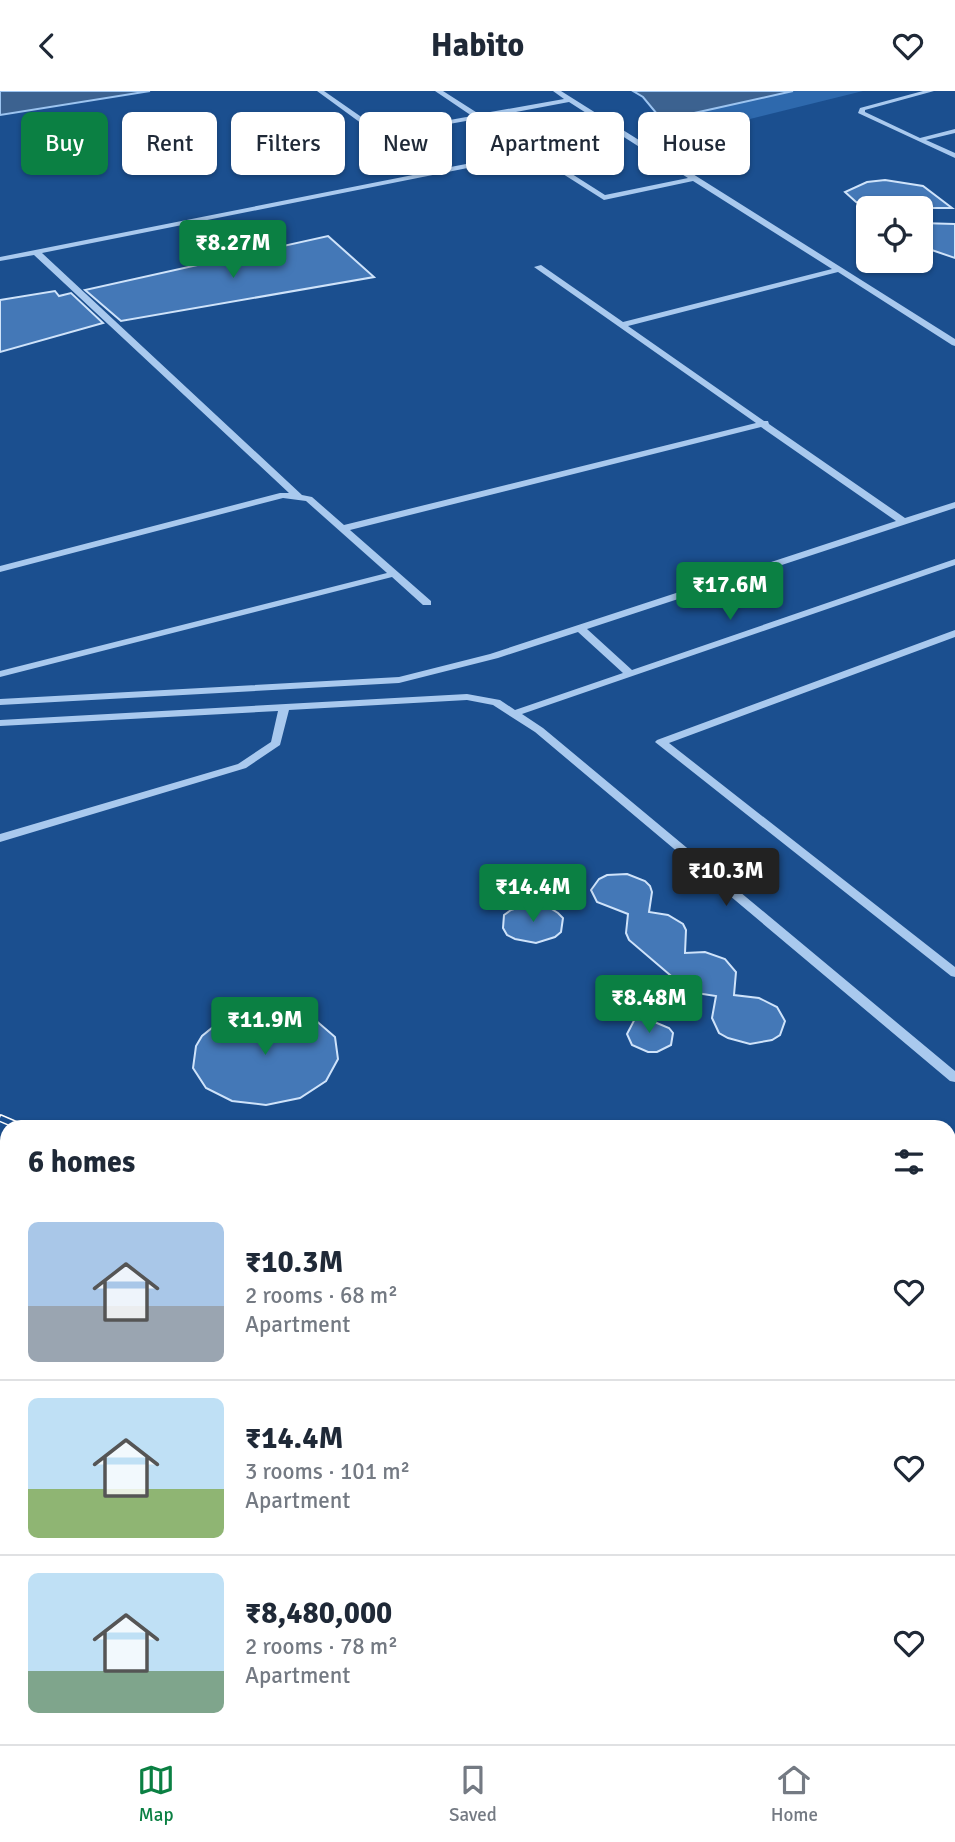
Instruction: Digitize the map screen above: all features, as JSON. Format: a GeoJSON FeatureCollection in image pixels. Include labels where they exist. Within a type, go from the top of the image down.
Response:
{"type":"FeatureCollection","features":[{"type":"Feature","properties":{"kind":"street"},"geometry":{"type":"LineString","coordinates":[[320,91],[359,118]]}},
{"type":"Feature","properties":{"kind":"street"},"geometry":{"type":"LineString","coordinates":[[438,91],[470,112]]}},
{"type":"Feature","properties":{"kind":"street"},"geometry":{"type":"LineString","coordinates":[[556,91],[955,343]]}},
{"type":"Feature","properties":{"kind":"street"},"geometry":{"type":"LineString","coordinates":[[931,91],[862,109],[861,113],[955,156]]}},
{"type":"Feature","properties":{"kind":"street"},"geometry":{"type":"LineString","coordinates":[[504,112],[570,100]]}},
{"type":"Feature","properties":{"kind":"street"},"geometry":{"type":"LineString","coordinates":[[919,140],[955,131]]}},
{"type":"Feature","properties":{"kind":"street"},"geometry":{"type":"LineString","coordinates":[[36,252],[298,496]]}},
{"type":"Feature","properties":{"kind":"street"},"geometry":{"type":"LineString","coordinates":[[538,267],[904,522]]}},
{"type":"Feature","properties":{"kind":"street"},"geometry":{"type":"LineString","coordinates":[[622,325],[837,270]]}},
{"type":"Feature","properties":{"kind":"street"},"geometry":{"type":"LineString","coordinates":[[341,529],[765,423]]}},
{"type":"Feature","properties":{"kind":"street"},"geometry":{"type":"LineString","coordinates":[[0,569],[282,495],[298,496],[309,499],[427,603]]}},
{"type":"Feature","properties":{"kind":"street"},"geometry":{"type":"LineString","coordinates":[[0,702],[399,680],[494,656],[955,505]]}},
{"type":"Feature","properties":{"kind":"street"},"geometry":{"type":"LineString","coordinates":[[516,713],[955,562]]}},
{"type":"Feature","properties":{"kind":"street"},"geometry":{"type":"LineString","coordinates":[[0,674],[394,574]]}},
{"type":"Feature","properties":{"kind":"street"},"geometry":{"type":"LineString","coordinates":[[580,628],[629,673]]}},
{"type":"Feature","properties":{"kind":"street"},"geometry":{"type":"LineString","coordinates":[[954,971],[661,742],[955,633]]}},
{"type":"Feature","properties":{"kind":"street"},"geometry":{"type":"LineString","coordinates":[[0,723],[467,697],[496,702],[516,713],[955,1078]]}},
{"type":"Feature","properties":{"kind":"street"},"geometry":{"type":"LineString","coordinates":[[0,838],[242,765],[276,743],[284,707]]}},
{"type":"Feature","properties":{"kind":"lane"},"geometry":{"type":"LineString","coordinates":[[0,259],[424,175]]}},
{"type":"Feature","properties":{"kind":"lane"},"geometry":{"type":"LineString","coordinates":[[568,175],[604,198],[692,179]]}},
{"type":"Feature","properties":{"kind":"shaded area"},"geometry":{"type":"Polygon","coordinates":[[[0,91],[150,91],[0,115],[0,91]]]}},
{"type":"Feature","properties":{"kind":"shaded area"},"geometry":{"type":"Polygon","coordinates":[[[633,91],[793,91],[699,112],[655,112],[643,97],[633,91]]]}},
{"type":"Feature","properties":{"kind":"shaded area"},"geometry":{"type":"Polygon","coordinates":[[[793,91],[863,91],[750,119],[750,112],[698,112],[793,91]]]}},
{"type":"Feature","properties":{"kind":"building"},"geometry":{"type":"Polygon","coordinates":[[[885,180],[923,186],[952,208],[933,208],[933,196],[856,196],[856,202],[845,192],[867,182],[885,180]]]}},
{"type":"Feature","properties":{"kind":"building"},"geometry":{"type":"Polygon","coordinates":[[[933,223],[955,224],[955,258],[933,250],[933,223]]]}},
{"type":"Feature","properties":{"kind":"building"},"geometry":{"type":"Polygon","coordinates":[[[328,236],[374,277],[121,321],[85,290],[328,236]]]}},
{"type":"Feature","properties":{"kind":"building"},"geometry":{"type":"Polygon","coordinates":[[[55,291],[59,296],[71,293],[103,323],[0,352],[0,300],[55,291]]]}},
{"type":"Feature","properties":{"kind":"building"},"geometry":{"type":"Polygon","coordinates":[[[627,874],[645,881],[650,886],[652,892],[649,912],[668,915],[683,924],[686,930],[685,953],[705,952],[725,959],[736,972],[734,995],[759,998],[777,1007],[785,1021],[780,1035],[772,1040],[750,1044],[719,1033],[712,1018],[716,996],[690,992],[629,940],[626,933],[628,914],[597,902],[591,890],[599,879],[607,875],[627,874]]]}},
{"type":"Feature","properties":{"kind":"building"},"geometry":{"type":"Polygon","coordinates":[[[530,904],[550,908],[558,913],[563,918],[561,932],[555,937],[536,943],[507,935],[503,928],[504,915],[530,904]]]}},
{"type":"Feature","properties":{"kind":"building"},"geometry":{"type":"Polygon","coordinates":[[[269,1009],[300,1013],[313,1018],[335,1037],[338,1059],[326,1081],[300,1098],[266,1105],[232,1101],[206,1088],[193,1068],[196,1046],[202,1036],[223,1019],[269,1009]]]}},
{"type":"Feature","properties":{"kind":"building"},"geometry":{"type":"Polygon","coordinates":[[[639,1011],[649,1023],[652,1021],[669,1028],[673,1033],[671,1045],[657,1052],[648,1052],[632,1045],[627,1034],[639,1011]]]}},
{"type":"Feature","properties":{"kind":"railway"},"geometry":{"type":"LineString","coordinates":[[0,1118],[5,1120]]}}]}
